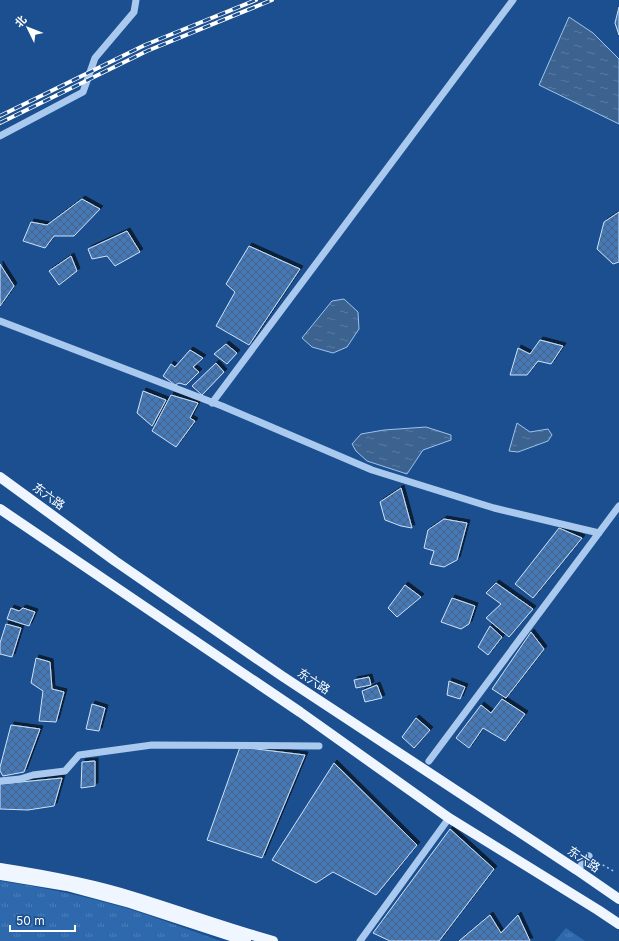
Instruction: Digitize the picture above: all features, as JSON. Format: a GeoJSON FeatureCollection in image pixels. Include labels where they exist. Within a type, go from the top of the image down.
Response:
{"type":"FeatureCollection","features":[{"type":"Feature","properties":{"kind":"main road","name":"东六路"},"geometry":{"type":"LineString","coordinates":[[0,477],[115,561],[282,676],[619,899]]}},
{"type":"Feature","properties":{"kind":"main road"},"geometry":{"type":"LineString","coordinates":[[0,509],[294,708],[449,818],[619,924]]}},
{"type":"Feature","properties":{"kind":"main road"},"geometry":{"type":"LineString","coordinates":[[0,868],[70,880],[126,894],[237,931],[273,941]]}},
{"type":"Feature","properties":{"kind":"main road"},"geometry":{"type":"LineString","coordinates":[[0,875],[67,886],[130,903],[246,941]]}},
{"type":"Feature","properties":{"kind":"street"},"geometry":{"type":"LineString","coordinates":[[0,136],[83,92],[95,58],[134,12],[136,0]]}},
{"type":"Feature","properties":{"kind":"street"},"geometry":{"type":"LineString","coordinates":[[212,403],[513,0]]}},
{"type":"Feature","properties":{"kind":"street"},"geometry":{"type":"LineString","coordinates":[[0,321],[212,403],[372,470],[494,508],[599,533]]}},
{"type":"Feature","properties":{"kind":"street"},"geometry":{"type":"LineString","coordinates":[[429,761],[619,506]]}},
{"type":"Feature","properties":{"kind":"street"},"geometry":{"type":"LineString","coordinates":[[0,781],[65,771],[79,755],[152,745],[319,746]]}},
{"type":"Feature","properties":{"kind":"street"},"geometry":{"type":"LineString","coordinates":[[360,941],[449,818]]}},
{"type":"Feature","properties":{"kind":"street"},"geometry":{"type":"LineString","coordinates":[[577,870],[589,856]]}},
{"type":"Feature","properties":{"kind":"path"},"geometry":{"type":"LineString","coordinates":[[589,856],[615,872]]}},
{"type":"Feature","properties":{"kind":"green space"},"geometry":{"type":"Polygon","coordinates":[[[0,881],[63,892],[126,908],[221,941],[0,941],[0,881]]]}},
{"type":"Feature","properties":{"kind":"green space"},"geometry":{"type":"Polygon","coordinates":[[[566,928],[585,941],[555,941],[566,928]]]}},
{"type":"Feature","properties":{"kind":"water"},"geometry":{"type":"Polygon","coordinates":[[[569,17],[593,33],[619,59],[619,124],[539,85],[569,17]]]}},
{"type":"Feature","properties":{"kind":"water"},"geometry":{"type":"Polygon","coordinates":[[[344,299],[358,312],[359,329],[347,347],[333,353],[312,347],[302,338],[332,301],[344,299]]]}},
{"type":"Feature","properties":{"kind":"water"},"geometry":{"type":"Polygon","coordinates":[[[517,423],[530,432],[548,429],[552,435],[548,441],[518,452],[509,451],[517,423]]]}},
{"type":"Feature","properties":{"kind":"water"},"geometry":{"type":"Polygon","coordinates":[[[426,427],[451,435],[451,440],[423,450],[407,474],[367,461],[356,451],[352,444],[361,434],[384,430],[426,427]]]}},
{"type":"Feature","properties":{"kind":"building"},"geometry":{"type":"Polygon","coordinates":[[[619,7],[619,35],[615,23],[619,7]]]}},
{"type":"Feature","properties":{"kind":"building"},"geometry":{"type":"Polygon","coordinates":[[[82,199],[100,209],[74,236],[54,236],[45,248],[23,241],[31,222],[47,225],[82,199]]]}},
{"type":"Feature","properties":{"kind":"building"},"geometry":{"type":"Polygon","coordinates":[[[619,212],[619,262],[613,264],[597,249],[604,222],[619,212]]]}},
{"type":"Feature","properties":{"kind":"building"},"geometry":{"type":"Polygon","coordinates":[[[127,231],[140,252],[115,266],[107,256],[92,259],[88,249],[127,231]]]}},
{"type":"Feature","properties":{"kind":"building"},"geometry":{"type":"Polygon","coordinates":[[[249,246],[300,269],[249,345],[216,326],[235,292],[226,284],[249,246]]]}},
{"type":"Feature","properties":{"kind":"building"},"geometry":{"type":"Polygon","coordinates":[[[71,256],[77,271],[59,285],[49,271],[71,256]]]}},
{"type":"Feature","properties":{"kind":"building"},"geometry":{"type":"Polygon","coordinates":[[[0,264],[14,286],[0,306],[0,264]]]}},
{"type":"Feature","properties":{"kind":"building"},"geometry":{"type":"Polygon","coordinates":[[[540,340],[563,346],[551,364],[538,361],[527,375],[510,375],[518,348],[530,354],[540,340]]]}},
{"type":"Feature","properties":{"kind":"building"},"geometry":{"type":"Polygon","coordinates":[[[226,344],[237,353],[227,364],[214,354],[226,344]]]}},
{"type":"Feature","properties":{"kind":"building"},"geometry":{"type":"Polygon","coordinates":[[[190,350],[203,358],[193,367],[199,372],[186,385],[179,383],[175,385],[163,376],[171,364],[175,367],[190,350]]]}},
{"type":"Feature","properties":{"kind":"building"},"geometry":{"type":"Polygon","coordinates":[[[216,363],[224,372],[202,395],[192,386],[216,363]]]}},
{"type":"Feature","properties":{"kind":"building"},"geometry":{"type":"Polygon","coordinates":[[[143,391],[166,400],[152,426],[137,413],[143,391]]]}},
{"type":"Feature","properties":{"kind":"building"},"geometry":{"type":"Polygon","coordinates":[[[171,395],[198,403],[190,418],[195,421],[176,447],[152,431],[171,395]]]}},
{"type":"Feature","properties":{"kind":"building"},"geometry":{"type":"Polygon","coordinates":[[[401,488],[412,528],[401,526],[385,520],[380,502],[401,488]]]}},
{"type":"Feature","properties":{"kind":"building"},"geometry":{"type":"Polygon","coordinates":[[[444,519],[467,523],[457,560],[444,567],[430,564],[434,551],[424,548],[428,530],[444,519]]]}},
{"type":"Feature","properties":{"kind":"building"},"geometry":{"type":"Polygon","coordinates":[[[559,528],[582,538],[533,598],[515,584],[559,528]]]}},
{"type":"Feature","properties":{"kind":"building"},"geometry":{"type":"Polygon","coordinates":[[[496,583],[533,609],[509,637],[486,618],[501,604],[486,593],[496,583]]]}},
{"type":"Feature","properties":{"kind":"building"},"geometry":{"type":"Polygon","coordinates":[[[405,585],[421,597],[397,617],[388,608],[405,585]]]}},
{"type":"Feature","properties":{"kind":"building"},"geometry":{"type":"Polygon","coordinates":[[[452,598],[475,606],[469,624],[461,629],[441,622],[452,598]]]}},
{"type":"Feature","properties":{"kind":"building"},"geometry":{"type":"Polygon","coordinates":[[[11,608],[19,611],[23,608],[35,612],[29,626],[7,619],[11,608]]]}},
{"type":"Feature","properties":{"kind":"building"},"geometry":{"type":"Polygon","coordinates":[[[6,624],[21,628],[12,657],[0,654],[0,643],[6,624]]]}},
{"type":"Feature","properties":{"kind":"building"},"geometry":{"type":"Polygon","coordinates":[[[490,626],[502,637],[488,655],[478,647],[490,626]]]}},
{"type":"Feature","properties":{"kind":"building"},"geometry":{"type":"Polygon","coordinates":[[[531,632],[544,649],[506,698],[492,689],[531,632]]]}},
{"type":"Feature","properties":{"kind":"building"},"geometry":{"type":"Polygon","coordinates":[[[36,658],[50,662],[52,689],[64,692],[56,722],[39,721],[43,691],[31,683],[36,658]]]}},
{"type":"Feature","properties":{"kind":"building"},"geometry":{"type":"Polygon","coordinates":[[[369,677],[371,685],[356,688],[354,680],[369,677]]]}},
{"type":"Feature","properties":{"kind":"building"},"geometry":{"type":"Polygon","coordinates":[[[449,681],[465,687],[460,699],[447,695],[449,681]]]}},
{"type":"Feature","properties":{"kind":"building"},"geometry":{"type":"Polygon","coordinates":[[[377,685],[382,698],[365,702],[362,691],[377,685]]]}},
{"type":"Feature","properties":{"kind":"building"},"geometry":{"type":"Polygon","coordinates":[[[502,699],[525,714],[505,741],[483,728],[469,748],[456,738],[481,705],[491,713],[502,699]]]}},
{"type":"Feature","properties":{"kind":"building"},"geometry":{"type":"Polygon","coordinates":[[[92,704],[105,708],[99,731],[86,729],[92,704]]]}},
{"type":"Feature","properties":{"kind":"building"},"geometry":{"type":"Polygon","coordinates":[[[416,718],[430,730],[414,748],[402,737],[416,718]]]}},
{"type":"Feature","properties":{"kind":"building"},"geometry":{"type":"Polygon","coordinates":[[[11,725],[40,729],[24,772],[3,776],[0,771],[0,767],[11,725]]]}},
{"type":"Feature","properties":{"kind":"building"},"geometry":{"type":"Polygon","coordinates":[[[240,747],[305,755],[262,858],[207,840],[240,747]]]}},
{"type":"Feature","properties":{"kind":"building"},"geometry":{"type":"Polygon","coordinates":[[[95,761],[95,786],[81,788],[82,762],[95,761]]]}},
{"type":"Feature","properties":{"kind":"building"},"geometry":{"type":"Polygon","coordinates":[[[334,763],[417,845],[376,895],[333,872],[316,883],[272,860],[334,763]]]}},
{"type":"Feature","properties":{"kind":"building"},"geometry":{"type":"Polygon","coordinates":[[[62,778],[54,806],[28,810],[0,809],[0,784],[62,778]]]}},
{"type":"Feature","properties":{"kind":"building"},"geometry":{"type":"Polygon","coordinates":[[[450,829],[494,869],[439,941],[390,941],[373,933],[450,829]]]}},
{"type":"Feature","properties":{"kind":"building"},"geometry":{"type":"Polygon","coordinates":[[[490,915],[501,933],[518,915],[530,941],[459,941],[490,915]]]}},
{"type":"Feature","properties":{"kind":"railway"},"geometry":{"type":"LineString","coordinates":[[0,116],[145,45],[256,0]]}},
{"type":"Feature","properties":{"kind":"railway"},"geometry":{"type":"LineString","coordinates":[[0,123],[147,51],[272,0]]}}]}
